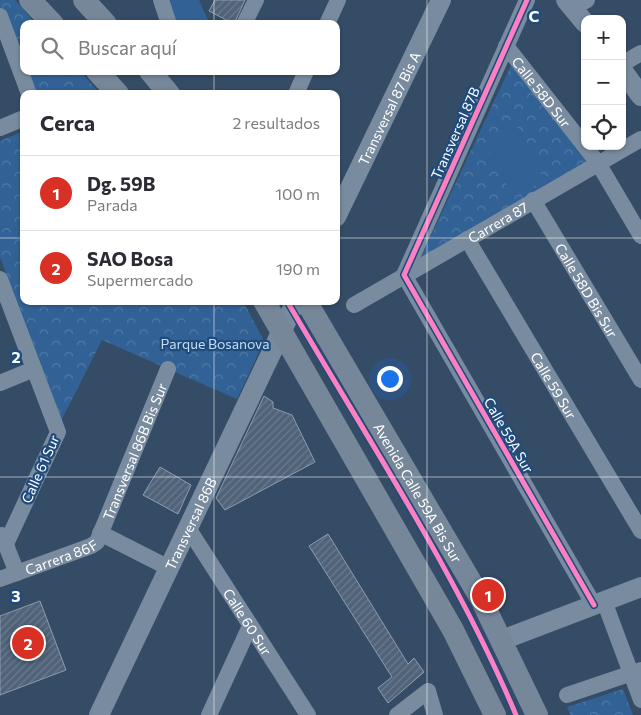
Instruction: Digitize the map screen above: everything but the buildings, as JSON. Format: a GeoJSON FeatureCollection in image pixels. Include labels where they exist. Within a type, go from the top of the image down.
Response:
{"type":"FeatureCollection","features":[{"type":"Feature","properties":{"kind":"main road"},"geometry":{"type":"LineString","coordinates":[[30,0],[49,20]]}},
{"type":"Feature","properties":{"kind":"main road"},"geometry":{"type":"LineString","coordinates":[[88,2],[103,20]]}},
{"type":"Feature","properties":{"kind":"main road"},"geometry":{"type":"LineString","coordinates":[[101,75],[114,90]]}},
{"type":"Feature","properties":{"kind":"main road"},"geometry":{"type":"LineString","coordinates":[[153,75],[166,90]]}},
{"type":"Feature","properties":{"kind":"main road"},"geometry":{"type":"LineString","coordinates":[[266,305],[453,630],[495,715]]}},
{"type":"Feature","properties":{"kind":"main road","name":"Avenida Calle 59A Bis Sur"},"geometry":{"type":"LineString","coordinates":[[308,305],[482,599],[537,715]]}},
{"type":"Feature","properties":{"kind":"street"},"geometry":{"type":"LineString","coordinates":[[160,0],[167,20]]}},
{"type":"Feature","properties":{"kind":"street"},"geometry":{"type":"LineString","coordinates":[[246,20],[256,0]]}},
{"type":"Feature","properties":{"kind":"street"},"geometry":{"type":"LineString","coordinates":[[329,20],[338,0]]}},
{"type":"Feature","properties":{"kind":"street","name":"Transversal 87 Bis A"},"geometry":{"type":"LineString","coordinates":[[340,209],[441,0]]}},
{"type":"Feature","properties":{"kind":"street","name":"Transversal 87B"},"geometry":{"type":"LineString","coordinates":[[404,275],[527,0]]}},
{"type":"Feature","properties":{"kind":"street"},"geometry":{"type":"LineString","coordinates":[[0,16],[20,72]]}},
{"type":"Feature","properties":{"kind":"street","name":"Calle 58D Sur"},"geometry":{"type":"LineString","coordinates":[[506,46],[598,163],[641,236]]}},
{"type":"Feature","properties":{"kind":"street"},"geometry":{"type":"LineString","coordinates":[[626,61],[641,52]]}},
{"type":"Feature","properties":{"kind":"street"},"geometry":{"type":"LineString","coordinates":[[21,75],[27,90]]}},
{"type":"Feature","properties":{"kind":"street"},"geometry":{"type":"LineString","coordinates":[[298,90],[304,75]]}},
{"type":"Feature","properties":{"kind":"street"},"geometry":{"type":"LineString","coordinates":[[626,75],[641,96]]}},
{"type":"Feature","properties":{"kind":"street"},"geometry":{"type":"LineString","coordinates":[[0,128],[20,120]]}},
{"type":"Feature","properties":{"kind":"street","name":"Carrera 87"},"geometry":{"type":"LineString","coordinates":[[354,305],[641,139]]}},
{"type":"Feature","properties":{"kind":"street","name":"Calle 58D Bis Sur"},"geometry":{"type":"LineString","coordinates":[[533,200],[641,380]]}},
{"type":"Feature","properties":{"kind":"street","name":"Calle 59 Sur"},"geometry":{"type":"LineString","coordinates":[[467,239],[641,531]]}},
{"type":"Feature","properties":{"kind":"street","name":"Calle 59A Sur"},"geometry":{"type":"LineString","coordinates":[[404,275],[599,603],[636,672],[641,700]]}},
{"type":"Feature","properties":{"kind":"street","name":"Calle 61 Sur"},"geometry":{"type":"LineString","coordinates":[[2,289],[58,432],[3,538]]}},
{"type":"Feature","properties":{"kind":"street"},"geometry":{"type":"LineString","coordinates":[[282,332],[294,305]]}},
{"type":"Feature","properties":{"kind":"street","name":"Transversal 86B"},"geometry":{"type":"LineString","coordinates":[[99,715],[282,332]]}},
{"type":"Feature","properties":{"kind":"street"},"geometry":{"type":"LineString","coordinates":[[0,382],[34,369]]}},
{"type":"Feature","properties":{"kind":"street","name":"Transversal 86B Bis Sur"},"geometry":{"type":"LineString","coordinates":[[100,533],[168,369]]}},
{"type":"Feature","properties":{"kind":"street","name":"Calle 60 Sur"},"geometry":{"type":"LineString","coordinates":[[188,528],[308,715]]}},
{"type":"Feature","properties":{"kind":"street","name":"Carrera 86F"},"geometry":{"type":"LineString","coordinates":[[0,579],[92,546],[97,542],[100,533],[169,568]]}},
{"type":"Feature","properties":{"kind":"street"},"geometry":{"type":"LineString","coordinates":[[3,538],[17,573]]}},
{"type":"Feature","properties":{"kind":"street"},"geometry":{"type":"LineString","coordinates":[[502,640],[641,587]]}},
{"type":"Feature","properties":{"kind":"street"},"geometry":{"type":"LineString","coordinates":[[209,715],[250,626]]}},
{"type":"Feature","properties":{"kind":"street"},"geometry":{"type":"LineString","coordinates":[[567,695],[636,672]]}},
{"type":"Feature","properties":{"kind":"street"},"geometry":{"type":"LineString","coordinates":[[397,715],[428,691],[435,715]]}},
{"type":"Feature","properties":{"kind":"green space"},"geometry":{"type":"Polygon","coordinates":[[[0,0],[15,0],[32,20],[20,20],[20,69],[0,15],[0,0]]]}},
{"type":"Feature","properties":{"kind":"green space"},"geometry":{"type":"Polygon","coordinates":[[[167,0],[199,0],[208,20],[175,20],[167,0]]]}},
{"type":"Feature","properties":{"kind":"green space"},"geometry":{"type":"Polygon","coordinates":[[[512,63],[581,147],[581,150],[584,150],[592,160],[420,259],[512,63]]]}},
{"type":"Feature","properties":{"kind":"green space"},"geometry":{"type":"Polygon","coordinates":[[[22,75],[83,75],[97,90],[28,90],[22,75]]]}},
{"type":"Feature","properties":{"kind":"green space"},"geometry":{"type":"Polygon","coordinates":[[[517,127],[544,181],[513,197],[485,143],[517,127]]]}},
{"type":"Feature","properties":{"kind":"green space","name":"Parque Bosanova"},"geometry":{"type":"Polygon","coordinates":[[[20,133],[20,305],[245,305],[264,341],[237,399],[102,340],[61,421],[0,257],[0,141],[20,133]]]}},
{"type":"Feature","properties":{"kind":"green space"},"geometry":{"type":"Polygon","coordinates":[[[623,689],[633,715],[571,715],[567,707],[623,689]]]}},
{"type":"Feature","properties":{"kind":"cycle path"},"geometry":{"type":"LineString","coordinates":[[527,0],[404,275],[594,605]]}},
{"type":"Feature","properties":{"kind":"cycle path"},"geometry":{"type":"LineString","coordinates":[[289,305],[438,556],[466,608],[516,715]]}},
{"type":"Feature","properties":{"kind":"place","name":"Dg. 59B"},"geometry":{"type":"Point","coordinates":[488,595]}},
{"type":"Feature","properties":{"kind":"place","name":"SAO Bosa"},"geometry":{"type":"Point","coordinates":[28,643]}}]}
